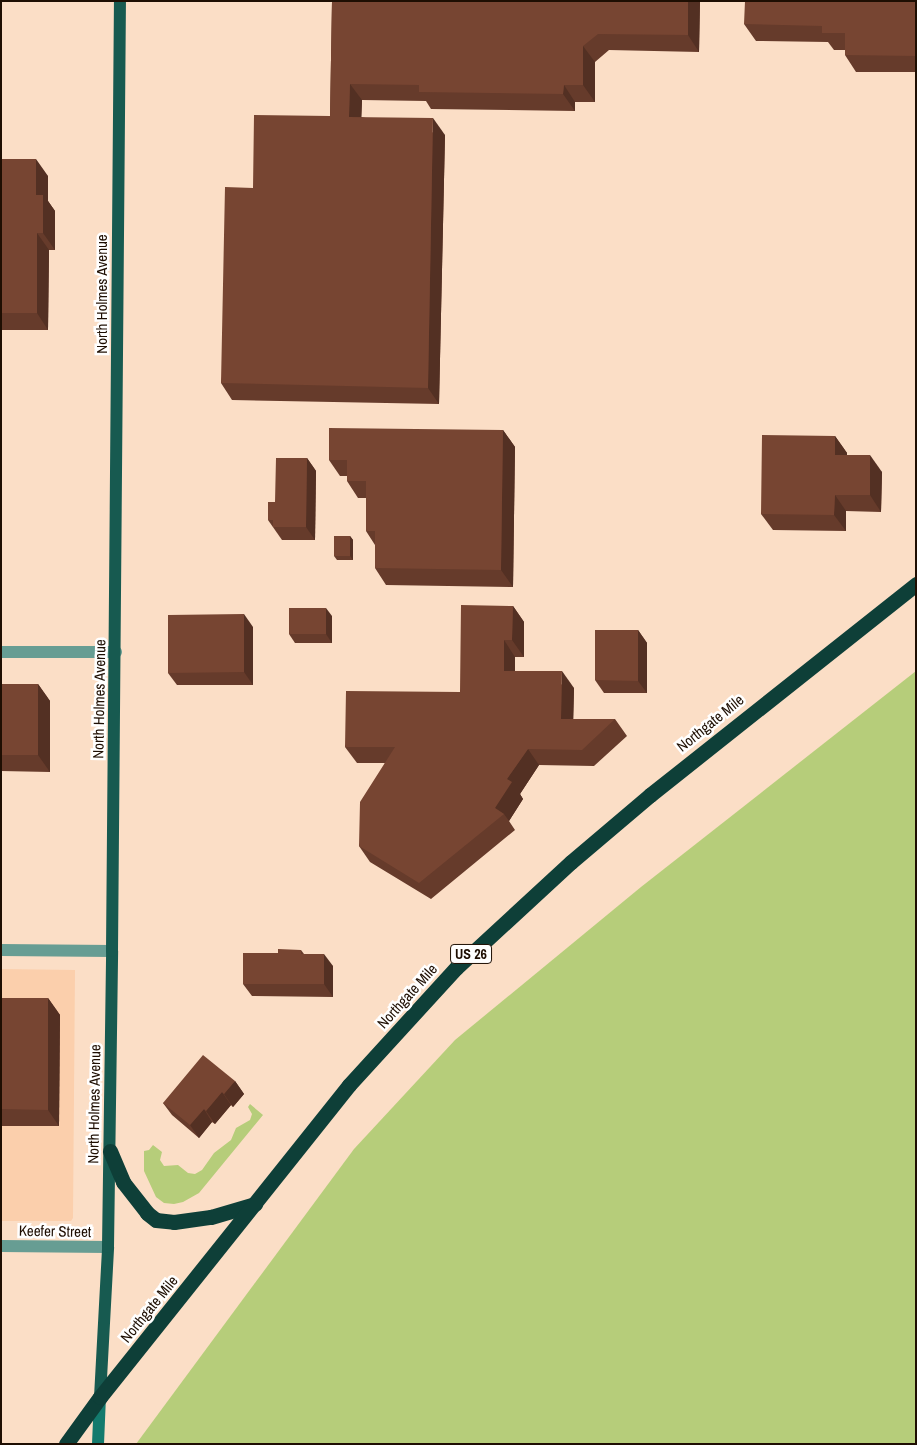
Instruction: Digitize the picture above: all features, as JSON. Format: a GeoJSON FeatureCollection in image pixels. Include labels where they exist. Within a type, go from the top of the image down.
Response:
{"type":"FeatureCollection","features":[{"type":"Feature","properties":{"kind":"highway","name":"Northgate Mile"},"geometry":{"type":"LineString","coordinates":[[66,1444],[100,1397],[350,1086],[480,944],[571,862],[697,756],[916,584]]}},
{"type":"Feature","properties":{"kind":"highway"},"geometry":{"type":"LineString","coordinates":[[110,1151],[123,1182],[147,1214],[156,1220],[174,1222],[202,1218],[255,1204]]}},
{"type":"Feature","properties":{"kind":"main road","name":"North Holmes Avenue"},"geometry":{"type":"LineString","coordinates":[[100,1397],[108,1247],[110,1151],[116,652],[120,1]]}},
{"type":"Feature","properties":{"kind":"main road"},"geometry":{"type":"LineString","coordinates":[[98,1444],[100,1397]]}},
{"type":"Feature","properties":{"kind":"street"},"geometry":{"type":"LineString","coordinates":[[1,652],[116,652]]}},
{"type":"Feature","properties":{"kind":"street"},"geometry":{"type":"LineString","coordinates":[[1,950],[112,951]]}},
{"type":"Feature","properties":{"kind":"street","name":"Keefer Street"},"geometry":{"type":"LineString","coordinates":[[1,1246],[108,1247]]}},
{"type":"Feature","properties":{"kind":"shaded area"},"geometry":{"type":"Polygon","coordinates":[[[1,969],[75,970],[73,1218],[71,1221],[1,1221],[1,969]]]}},
{"type":"Feature","properties":{"kind":"green space"},"geometry":{"type":"Polygon","coordinates":[[[916,671],[916,1444],[136,1444],[354,1149],[455,1040],[641,887],[916,671]]]}},
{"type":"Feature","properties":{"kind":"green space"},"geometry":{"type":"Polygon","coordinates":[[[250,1104],[263,1115],[199,1193],[183,1202],[174,1204],[164,1203],[156,1197],[144,1171],[144,1151],[149,1150],[153,1145],[162,1152],[160,1160],[164,1166],[178,1165],[188,1173],[195,1174],[202,1170],[214,1153],[231,1140],[236,1128],[250,1120],[252,1114],[248,1107],[250,1104]]]}},
{"type":"Feature","properties":{"kind":"building"},"geometry":{"type":"Polygon","coordinates":[[[332,1],[688,1],[688,35],[598,34],[583,46],[583,85],[564,85],[563,94],[419,92],[419,85],[350,84],[349,117],[433,118],[428,388],[221,383],[225,187],[253,188],[254,115],[330,116],[332,1]]]}},
{"type":"Feature","properties":{"kind":"building"},"geometry":{"type":"Polygon","coordinates":[[[745,1],[916,1],[916,56],[845,55],[845,33],[822,33],[822,26],[744,24],[745,1]]]}},
{"type":"Feature","properties":{"kind":"building"},"geometry":{"type":"Polygon","coordinates":[[[1,159],[36,159],[36,195],[43,195],[43,233],[37,233],[37,313],[1,313],[1,159]]]}},
{"type":"Feature","properties":{"kind":"building"},"geometry":{"type":"Polygon","coordinates":[[[329,428],[503,430],[501,570],[375,568],[375,531],[366,531],[366,481],[347,481],[347,460],[329,460],[329,428]]]}},
{"type":"Feature","properties":{"kind":"building"},"geometry":{"type":"Polygon","coordinates":[[[762,435],[835,436],[835,455],[870,455],[870,495],[835,495],[834,515],[761,514],[762,435]]]}},
{"type":"Feature","properties":{"kind":"building"},"geometry":{"type":"Polygon","coordinates":[[[276,458],[307,458],[306,527],[273,527],[273,520],[268,520],[268,502],[275,502],[276,458]]]}},
{"type":"Feature","properties":{"kind":"building"},"geometry":{"type":"Polygon","coordinates":[[[334,536],[350,536],[350,556],[334,556],[334,536]]]}},
{"type":"Feature","properties":{"kind":"building"},"geometry":{"type":"Polygon","coordinates":[[[461,605],[513,606],[512,640],[504,640],[504,671],[562,671],[561,719],[615,719],[582,750],[528,749],[507,779],[512,782],[495,808],[504,814],[419,883],[359,846],[360,802],[395,747],[345,747],[346,691],[460,692],[461,605]]]}},
{"type":"Feature","properties":{"kind":"building"},"geometry":{"type":"Polygon","coordinates":[[[289,608],[326,608],[326,634],[289,634],[289,608]]]}},
{"type":"Feature","properties":{"kind":"building"},"geometry":{"type":"Polygon","coordinates":[[[244,614],[244,672],[168,673],[168,615],[244,614]]]}},
{"type":"Feature","properties":{"kind":"building"},"geometry":{"type":"Polygon","coordinates":[[[595,630],[638,630],[638,681],[595,680],[595,630]]]}},
{"type":"Feature","properties":{"kind":"building"},"geometry":{"type":"Polygon","coordinates":[[[1,684],[38,684],[38,755],[1,755],[1,684]]]}},
{"type":"Feature","properties":{"kind":"building"},"geometry":{"type":"Polygon","coordinates":[[[278,949],[301,950],[301,954],[324,954],[324,984],[243,984],[243,953],[278,953],[278,949]]]}},
{"type":"Feature","properties":{"kind":"building"},"geometry":{"type":"Polygon","coordinates":[[[1,998],[48,998],[48,1110],[1,1109],[1,998]]]}},
{"type":"Feature","properties":{"kind":"building"},"geometry":{"type":"Polygon","coordinates":[[[203,1055],[235,1081],[224,1094],[222,1092],[206,1111],[204,1109],[190,1125],[163,1103],[203,1055]]]}}]}
